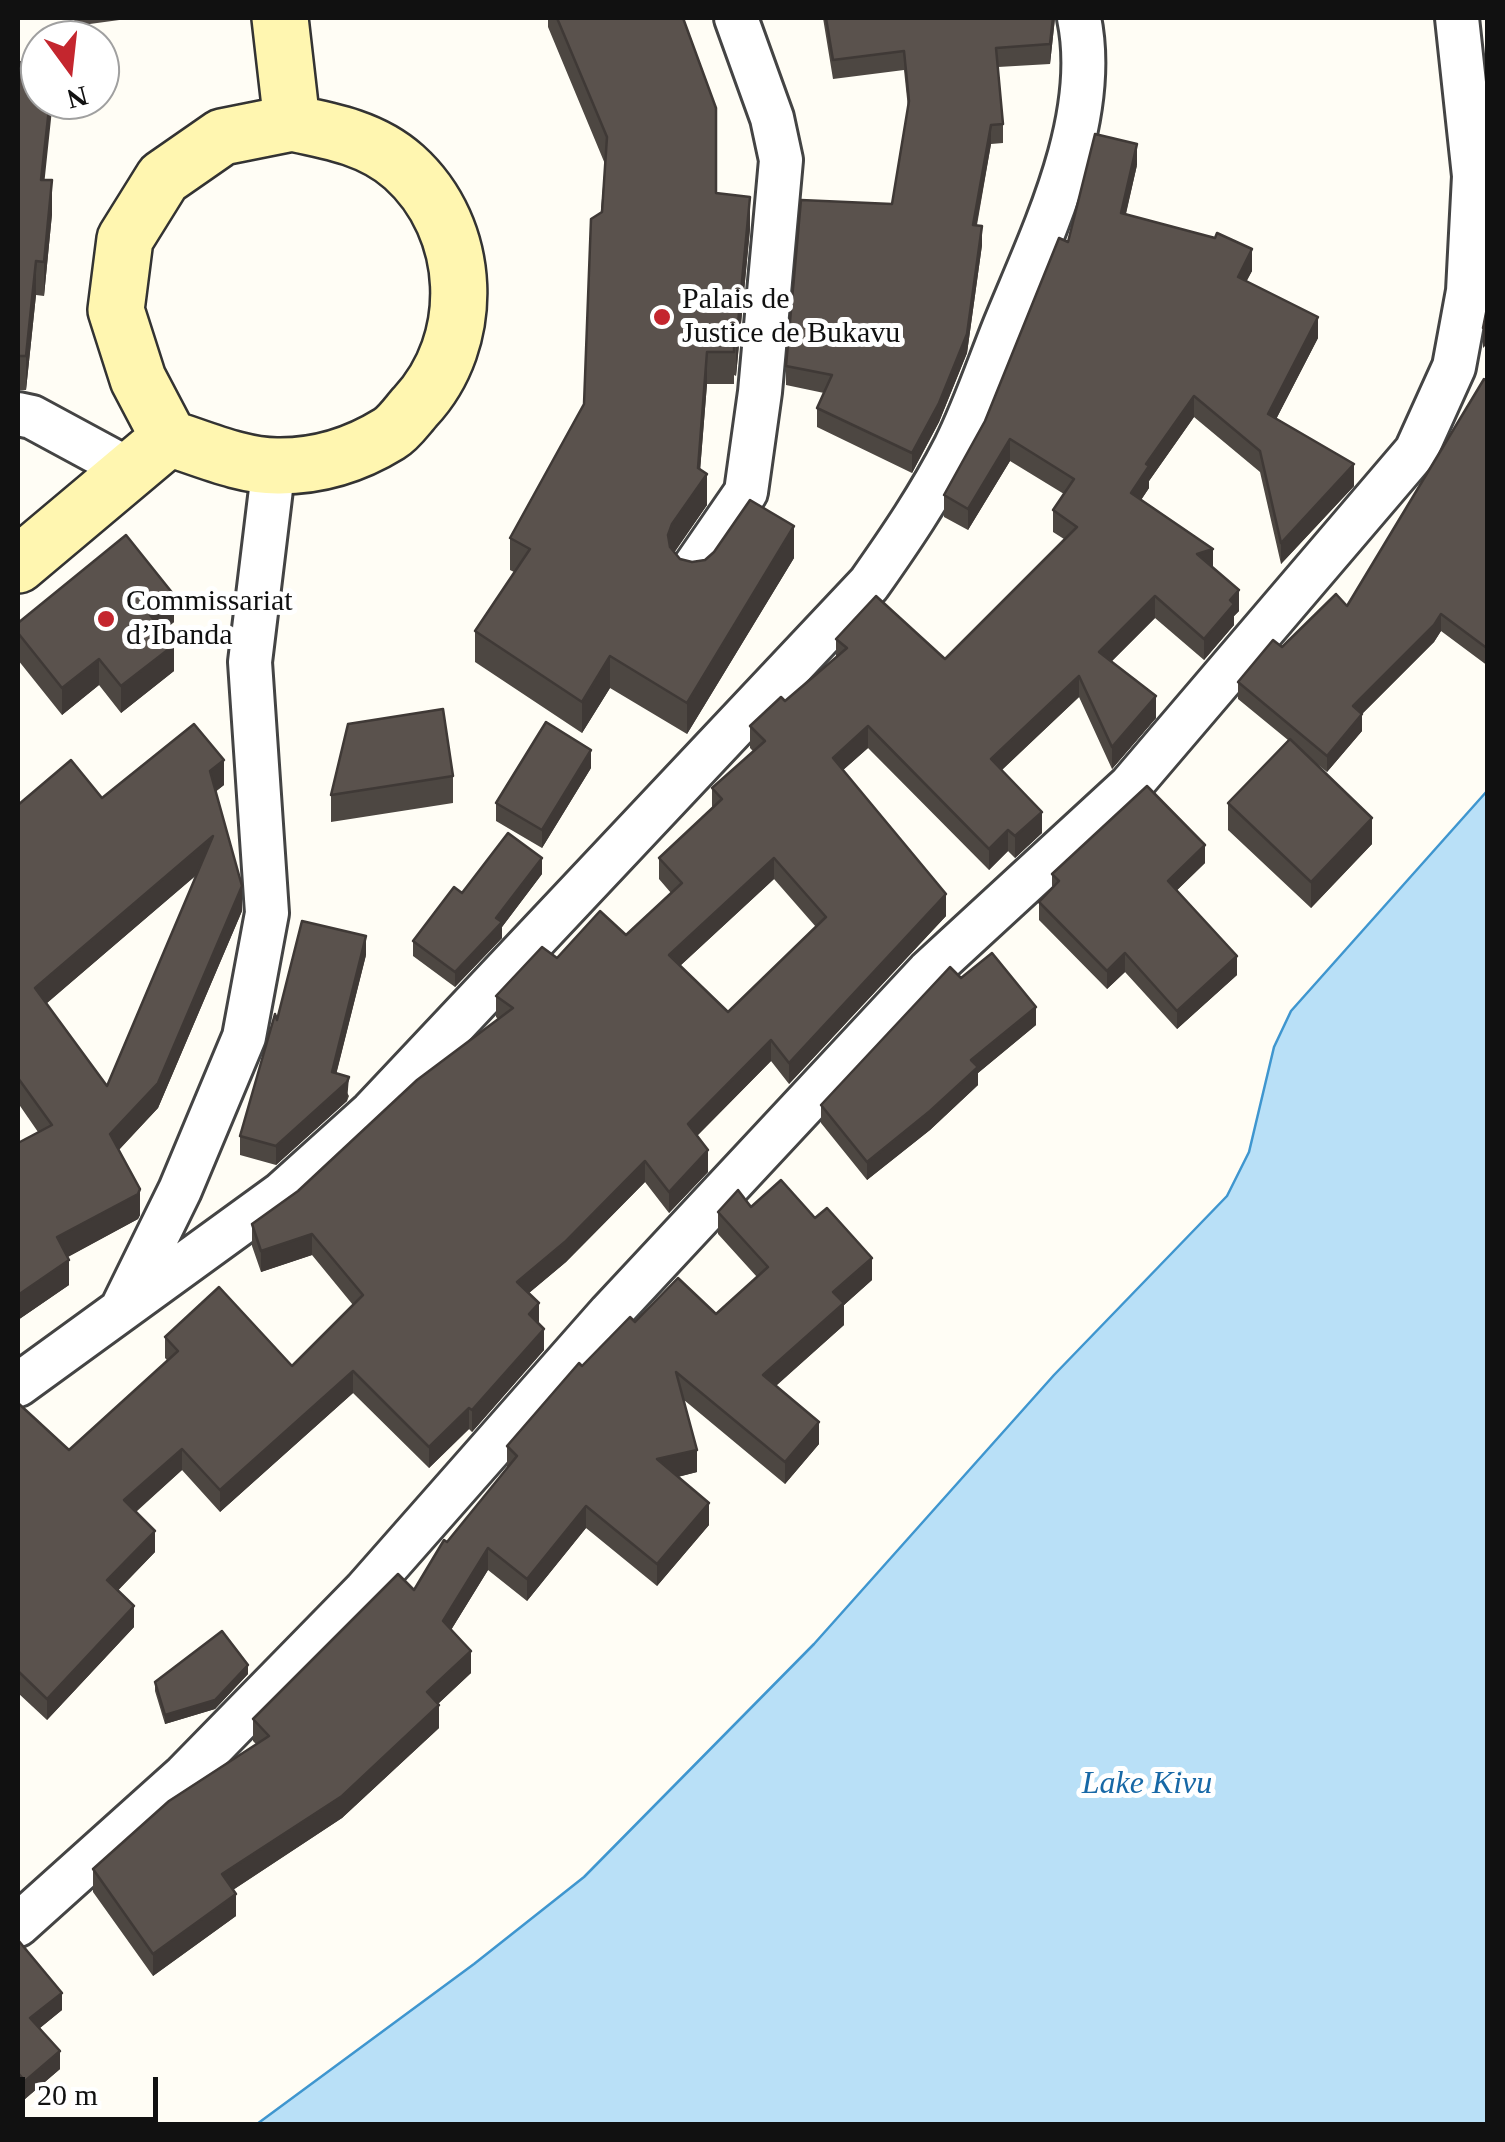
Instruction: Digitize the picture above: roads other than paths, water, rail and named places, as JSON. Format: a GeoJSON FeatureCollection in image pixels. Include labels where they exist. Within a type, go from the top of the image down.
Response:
{"type":"FeatureCollection","features":[{"type":"Feature","properties":{"kind":"street"},"geometry":{"type":"LineString","coordinates":[[280,18],[292,123]]}},
{"type":"Feature","properties":{"kind":"street"},"geometry":{"type":"LineString","coordinates":[[693,568],[746,492],[760,392],[781,160],[772,118],[736,18]]}},
{"type":"Feature","properties":{"kind":"street"},"geometry":{"type":"LineString","coordinates":[[18,1385],[281,1194],[372,1112],[869,584],[915,518],[956,445],[1053,208],[1079,113],[1083,39],[1079,18]]}},
{"type":"Feature","properties":{"kind":"street"},"geometry":{"type":"LineString","coordinates":[[18,1924],[185,1775],[366,1591],[610,1313],[928,972],[1130,786],[1416,451],[1454,367],[1468,291],[1474,176],[1457,18]]}},
{"type":"Feature","properties":{"kind":"street"},"geometry":{"type":"LineString","coordinates":[[18,414],[150,454],[228,456],[277,467],[338,460],[392,433],[433,388],[457,332],[458,317],[460,272],[441,214],[404,167],[352,136],[292,123],[222,137],[163,178],[126,239],[116,310],[138,379],[150,454]]}},
{"type":"Feature","properties":{"kind":"street"},"geometry":{"type":"LineString","coordinates":[[18,565],[150,454]]}},
{"type":"Feature","properties":{"kind":"street"},"geometry":{"type":"LineString","coordinates":[[120,1313],[180,1190],[244,1037],[266,913],[250,662],[277,467]]}},
{"type":"Feature","properties":{"kind":"water","name":"Lake Kivu"},"geometry":{"type":"Polygon","coordinates":[[[1487,791],[1487,2124],[257,2124],[474,1964],[584,1877],[814,1644],[1054,1375],[1227,1196],[1249,1152],[1274,1047],[1291,1011],[1487,791]]]}},
{"type":"Feature","properties":{"kind":"place","name":"Palais de Justice de Bukavu"},"geometry":{"type":"Point","coordinates":[662,317]}},
{"type":"Feature","properties":{"kind":"place","name":"Commissariat d’Ibanda"},"geometry":{"type":"Point","coordinates":[106,619]}}]}
